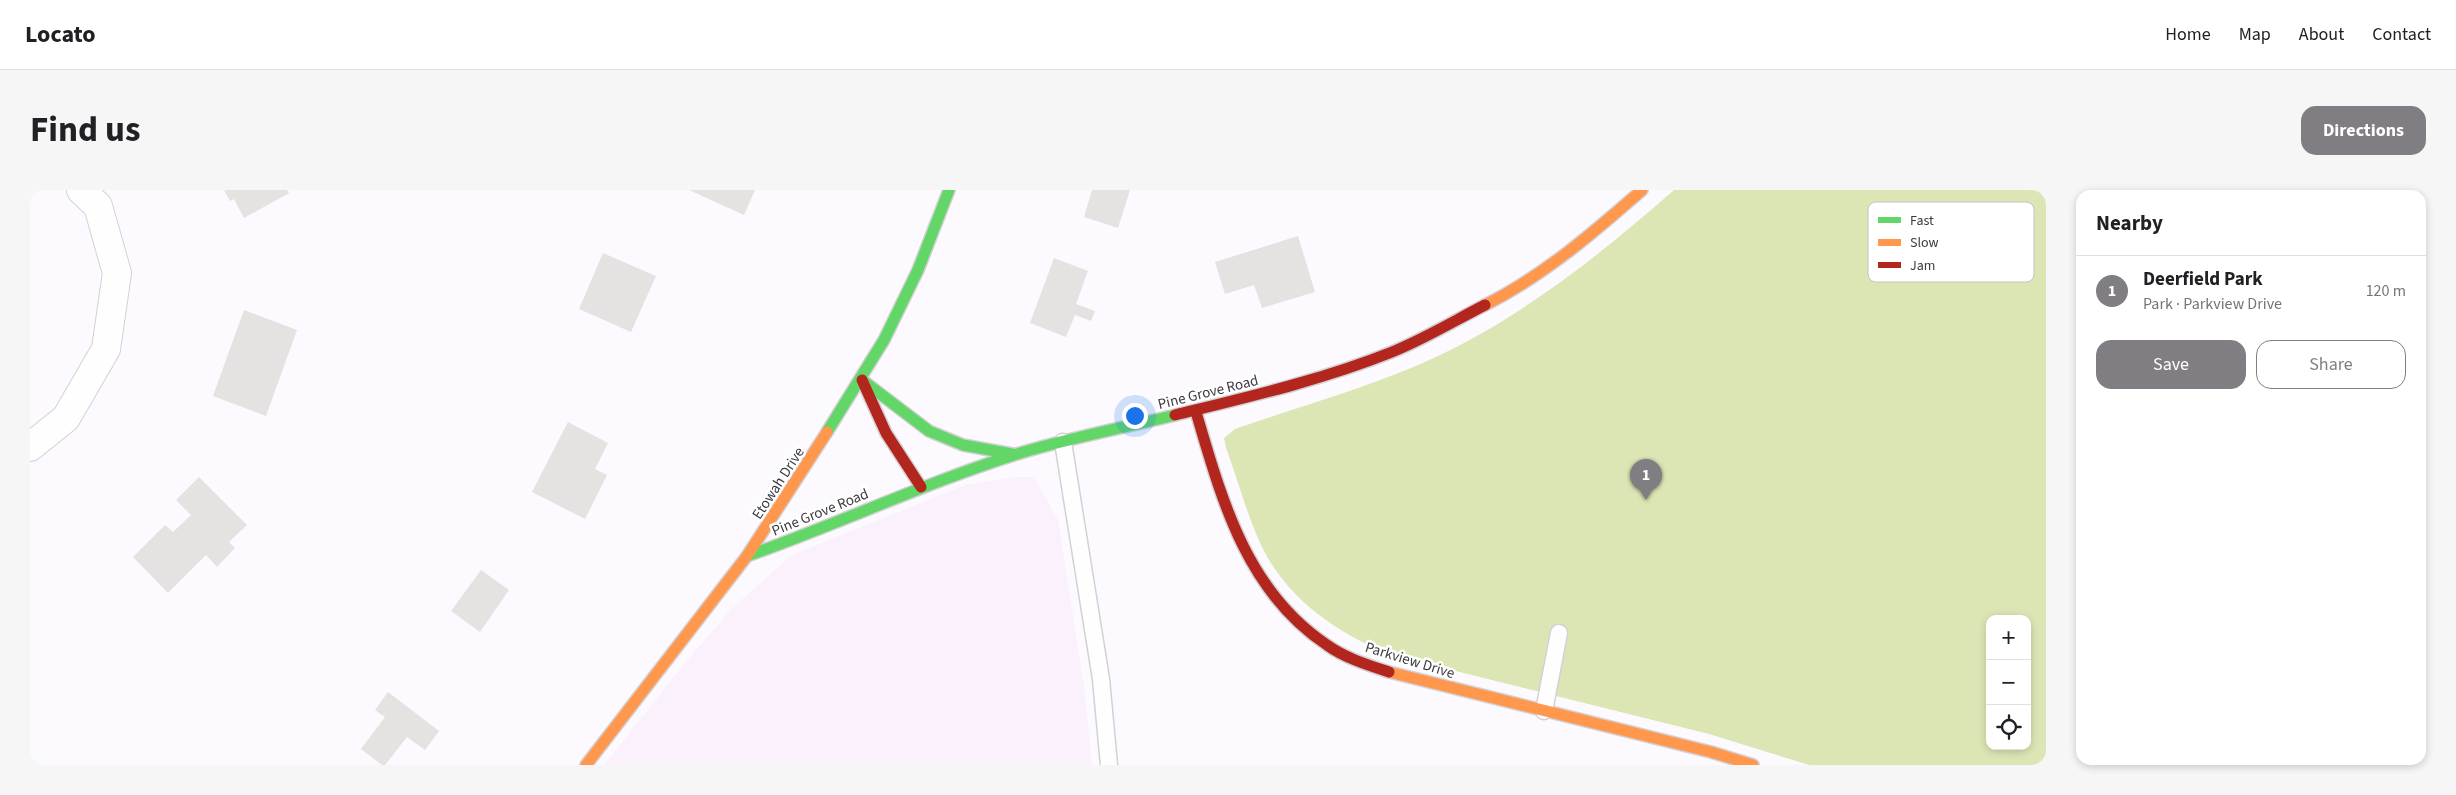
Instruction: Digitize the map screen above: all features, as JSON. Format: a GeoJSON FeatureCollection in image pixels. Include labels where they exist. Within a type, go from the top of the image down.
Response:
{"type":"FeatureCollection","features":[{"type":"Feature","properties":{"kind":"street"},"geometry":{"type":"LineString","coordinates":[[30,447],[66,418],[106,349],[117,272],[98,206],[81,190]]}},
{"type":"Feature","properties":{"kind":"street","name":"Etowah Drive"},"geometry":{"type":"LineString","coordinates":[[586,765],[747,556],[862,380],[918,270],[949,190]]}},
{"type":"Feature","properties":{"kind":"street","name":"Pine Grove Road"},"geometry":{"type":"LineString","coordinates":[[747,556],[812,533],[921,487],[1018,454],[1196,412],[1355,366],[1432,334],[1504,295],[1583,242],[1642,190]]}},
{"type":"Feature","properties":{"kind":"street"},"geometry":{"type":"LineString","coordinates":[[862,380],[929,431],[946,439],[980,449],[1018,454]]}},
{"type":"Feature","properties":{"kind":"street"},"geometry":{"type":"LineString","coordinates":[[862,380],[886,433],[921,487]]}},
{"type":"Feature","properties":{"kind":"street","name":"Parkview Drive"},"geometry":{"type":"LineString","coordinates":[[1196,412],[1237,539],[1261,582],[1279,606],[1302,627],[1327,645],[1373,667],[1403,677],[1711,752],[1754,765]]}},
{"type":"Feature","properties":{"kind":"lane"},"geometry":{"type":"LineString","coordinates":[[1064,442],[1101,679],[1110,765]]}},
{"type":"Feature","properties":{"kind":"lane"},"geometry":{"type":"LineString","coordinates":[[1544,711],[1559,633]]}},
{"type":"Feature","properties":{"kind":"shaded area"},"geometry":{"type":"Polygon","coordinates":[[[1017,477],[1034,477],[1058,520],[1084,686],[1092,765],[604,765],[680,669],[731,609],[792,555],[968,484],[1017,477]]]}},
{"type":"Feature","properties":{"kind":"green space"},"geometry":{"type":"Polygon","coordinates":[[[1674,190],[2046,190],[2046,765],[1809,765],[1709,734],[1395,656],[1356,639],[1338,628],[1320,616],[1289,587],[1275,570],[1253,527],[1224,438],[1235,429],[1382,380],[1439,356],[1494,326],[1574,272],[1674,190]]]}},
{"type":"Feature","properties":{"kind":"building"},"geometry":{"type":"Polygon","coordinates":[[[224,190],[287,190],[289,193],[244,218],[234,199],[230,201],[224,190]]]}},
{"type":"Feature","properties":{"kind":"building"},"geometry":{"type":"Polygon","coordinates":[[[689,190],[755,190],[744,215],[689,190]]]}},
{"type":"Feature","properties":{"kind":"building"},"geometry":{"type":"Polygon","coordinates":[[[1092,190],[1130,190],[1118,228],[1084,217],[1092,190]]]}},
{"type":"Feature","properties":{"kind":"building"},"geometry":{"type":"Polygon","coordinates":[[[1298,236],[1315,292],[1262,308],[1254,285],[1225,294],[1215,262],[1298,236]]]}},
{"type":"Feature","properties":{"kind":"building"},"geometry":{"type":"Polygon","coordinates":[[[603,253],[656,276],[631,332],[579,309],[603,253]]]}},
{"type":"Feature","properties":{"kind":"building"},"geometry":{"type":"Polygon","coordinates":[[[1054,258],[1088,271],[1076,304],[1095,311],[1091,321],[1075,315],[1066,337],[1030,323],[1054,258]]]}},
{"type":"Feature","properties":{"kind":"building"},"geometry":{"type":"Polygon","coordinates":[[[244,310],[297,330],[266,416],[213,396],[244,310]]]}},
{"type":"Feature","properties":{"kind":"building"},"geometry":{"type":"Polygon","coordinates":[[[568,422],[608,443],[595,469],[607,475],[585,519],[532,492],[568,422]]]}},
{"type":"Feature","properties":{"kind":"building"},"geometry":{"type":"Polygon","coordinates":[[[199,477],[247,525],[229,542],[235,548],[217,567],[206,555],[168,593],[133,557],[165,525],[173,532],[191,515],[176,500],[199,477]]]}},
{"type":"Feature","properties":{"kind":"building"},"geometry":{"type":"Polygon","coordinates":[[[481,570],[509,590],[480,632],[451,611],[481,570]]]}},
{"type":"Feature","properties":{"kind":"building"},"geometry":{"type":"Polygon","coordinates":[[[388,692],[439,731],[425,750],[407,737],[385,765],[382,765],[361,749],[385,717],[375,710],[388,692]]]}},
{"type":"Feature","properties":{"kind":"traffic: fast"},"geometry":{"type":"LineString","coordinates":[[827,432],[884,340],[918,270],[949,190]]}},
{"type":"Feature","properties":{"kind":"traffic: fast"},"geometry":{"type":"LineString","coordinates":[[862,380],[929,431],[963,445],[1012,454]]}},
{"type":"Feature","properties":{"kind":"traffic: fast"},"geometry":{"type":"LineString","coordinates":[[747,556],[983,465],[1036,448],[1175,415]]}},
{"type":"Feature","properties":{"kind":"traffic: slow"},"geometry":{"type":"LineString","coordinates":[[1485,305],[1527,281],[1567,253],[1642,190]]}},
{"type":"Feature","properties":{"kind":"traffic: slow"},"geometry":{"type":"LineString","coordinates":[[586,765],[747,556],[827,432]]}},
{"type":"Feature","properties":{"kind":"traffic: slow"},"geometry":{"type":"LineString","coordinates":[[1389,672],[1711,752],[1753,765]]}},
{"type":"Feature","properties":{"kind":"traffic: jam"},"geometry":{"type":"LineString","coordinates":[[1175,415],[1285,387],[1366,362],[1416,341],[1485,305]]}},
{"type":"Feature","properties":{"kind":"traffic: jam"},"geometry":{"type":"LineString","coordinates":[[862,380],[886,433],[921,487]]}},
{"type":"Feature","properties":{"kind":"traffic: jam"},"geometry":{"type":"LineString","coordinates":[[1196,412],[1216,478],[1241,541],[1257,571],[1276,598],[1299,623],[1334,650],[1357,661],[1389,672]]}},
{"type":"Feature","properties":{"kind":"place","name":"Deerfield Park"},"geometry":{"type":"Point","coordinates":[1646,500]}}]}
